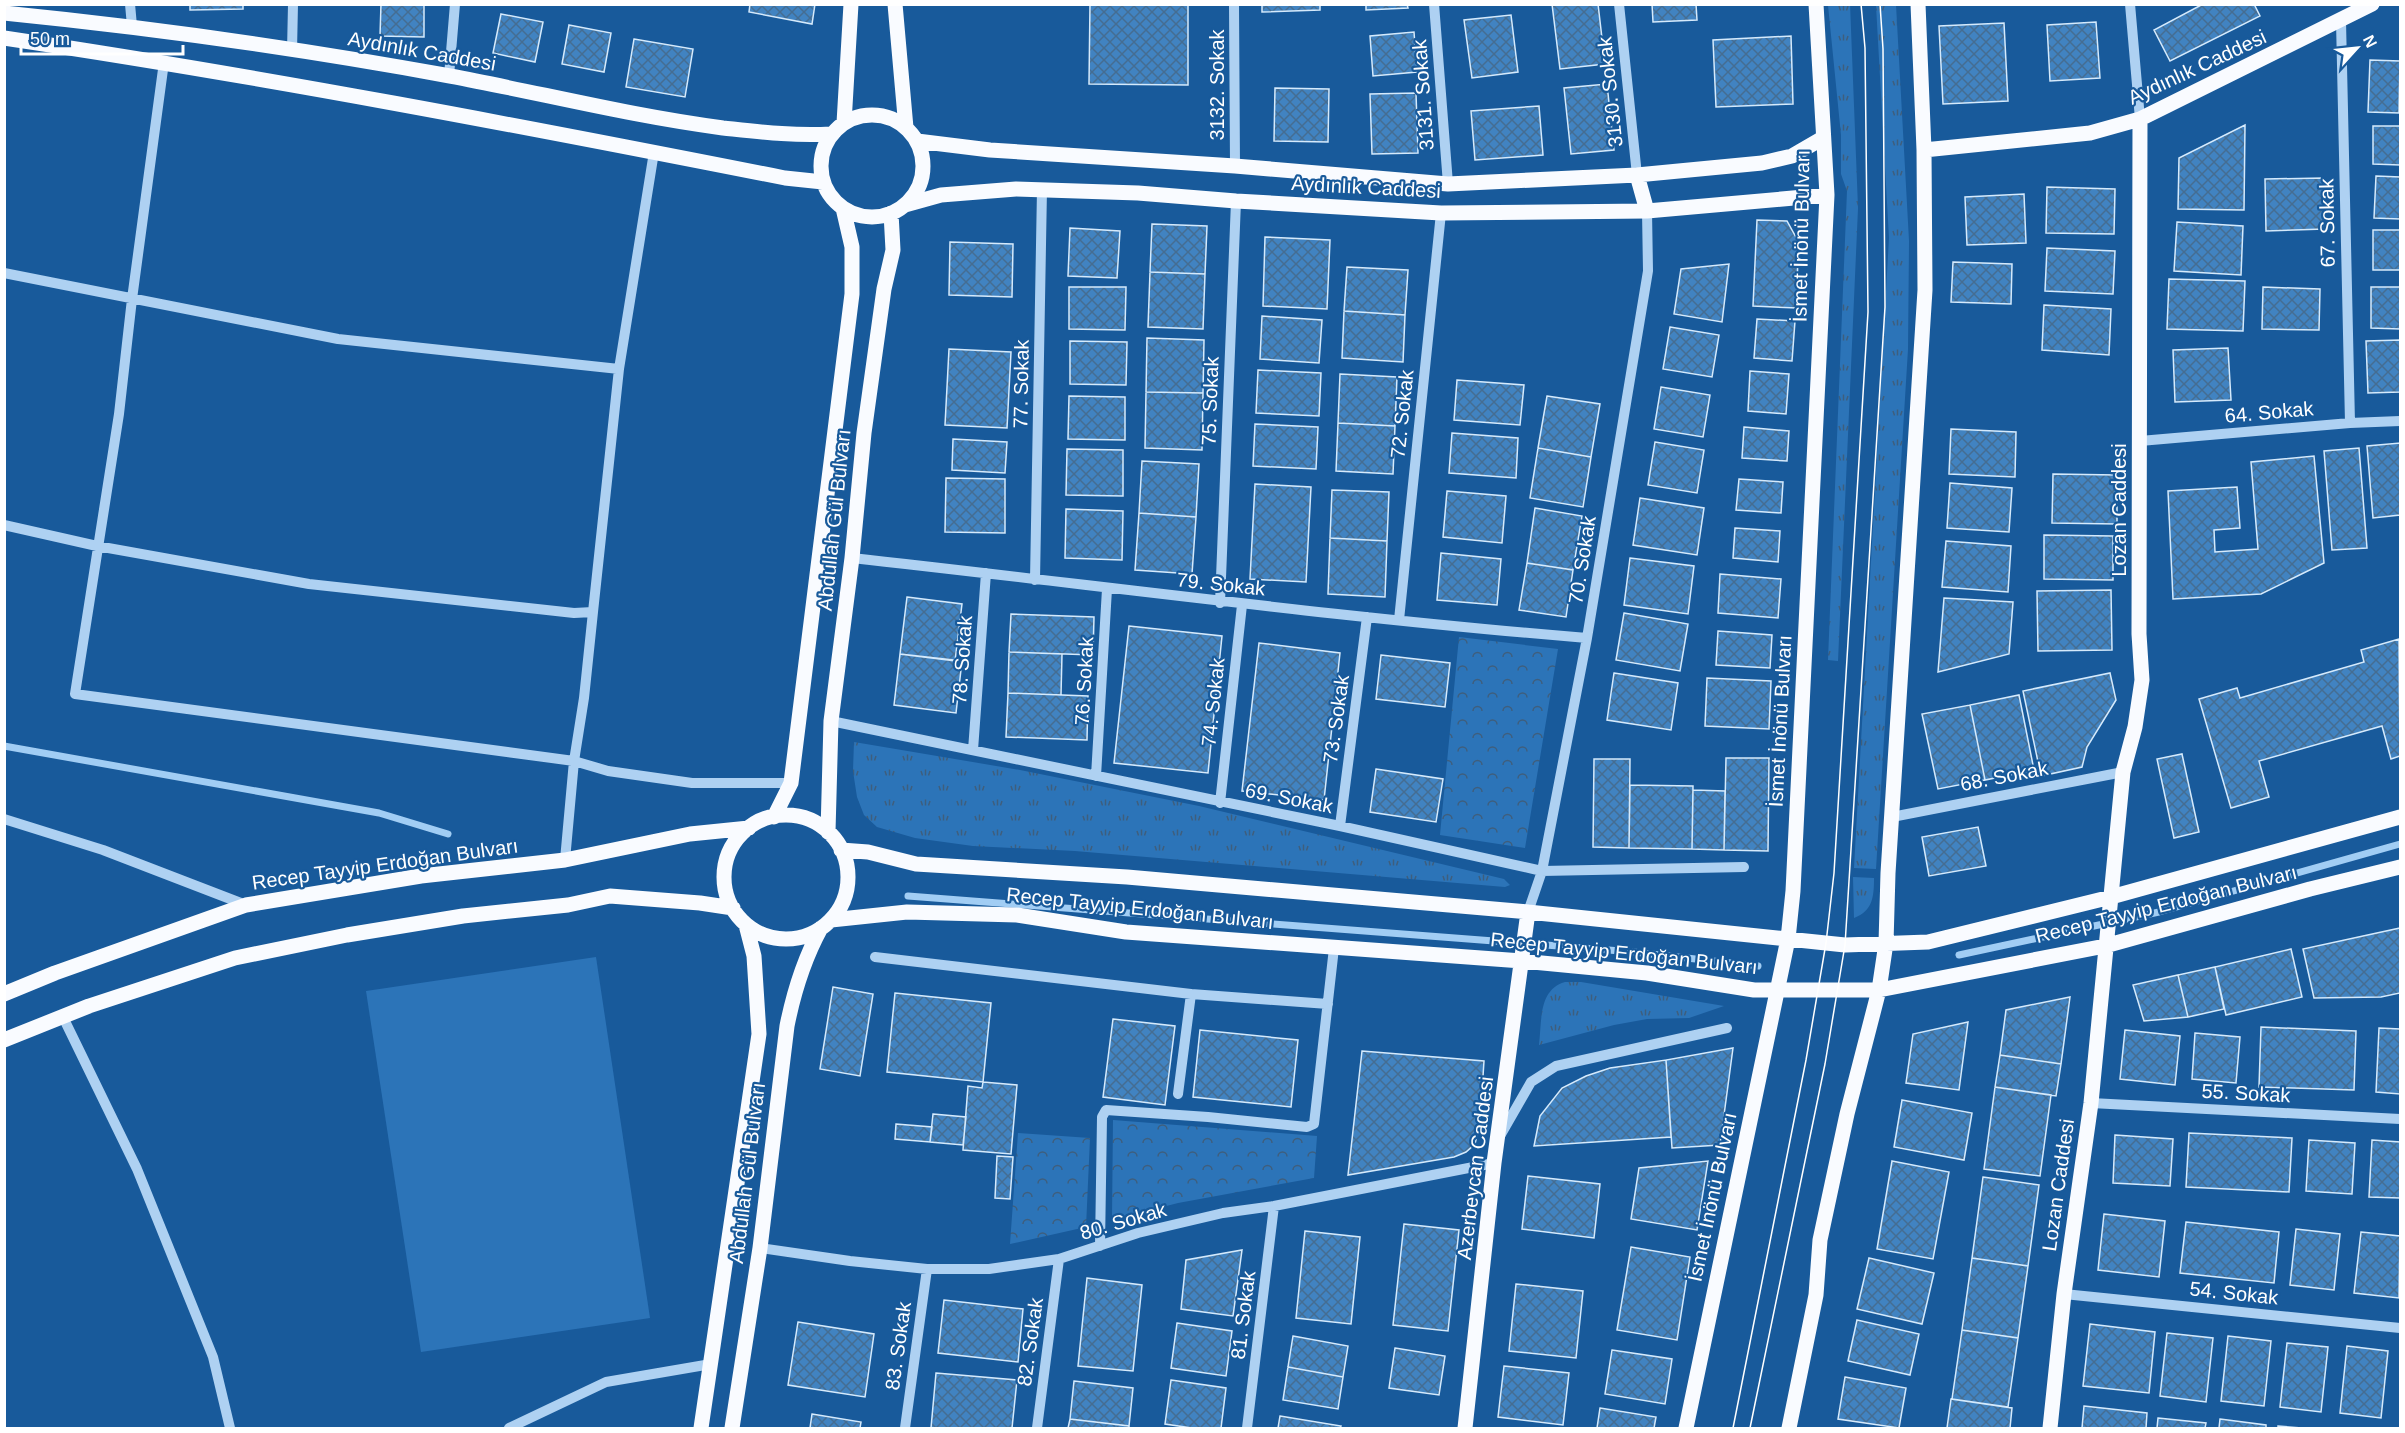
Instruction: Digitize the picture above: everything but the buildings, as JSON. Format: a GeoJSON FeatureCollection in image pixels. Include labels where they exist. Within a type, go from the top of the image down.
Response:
{"type":"FeatureCollection","features":[{"type":"Feature","properties":{"kind":"main road"},"geometry":{"type":"LineString","coordinates":[[844,123],[850,4]]}},
{"type":"Feature","properties":{"kind":"main road"},"geometry":{"type":"LineString","coordinates":[[895,4],[906,128]]}},
{"type":"Feature","properties":{"kind":"main road","name":"İsmet İnönü Bulvarı"},"geometry":{"type":"LineString","coordinates":[[1686,1428],[1788,939],[1793,891],[1827,195],[1816,4]]}},
{"type":"Feature","properties":{"kind":"main road"},"geometry":{"type":"LineString","coordinates":[[1789,1428],[1816,1295],[1820,1240],[1847,1114],[1879,990],[1886,943],[1925,290],[1924,150],[1918,4]]}},
{"type":"Feature","properties":{"kind":"main road","name":"Aydınlık Caddesi"},"geometry":{"type":"LineString","coordinates":[[1924,150],[2090,133],[2140,120],[2372,4]]}},
{"type":"Feature","properties":{"kind":"main road","name":"Aydınlık Caddesi"},"geometry":{"type":"LineString","coordinates":[[4,13],[132,26],[449,76],[679,122],[793,136],[831,134]]}},
{"type":"Feature","properties":{"kind":"main road"},"geometry":{"type":"LineString","coordinates":[[4,38],[164,62],[785,178],[824,182]]}},
{"type":"Feature","properties":{"kind":"main road"},"geometry":{"type":"LineString","coordinates":[[876,115],[892,118],[906,128],[917,141],[922,158],[922,175],[916,191],[905,205],[891,213],[875,217],[858,215],[843,208],[831,197],[824,182],[821,165],[823,149],[831,134],[844,123],[859,116],[876,115]]}},
{"type":"Feature","properties":{"kind":"main road","name":"Lozan Caddesi"},"geometry":{"type":"LineString","coordinates":[[2050,1428],[2064,1294],[2091,1103],[2123,772],[2135,728],[2142,680],[2139,634],[2140,120]]}},
{"type":"Feature","properties":{"kind":"main road","name":"Aydınlık Caddesi"},"geometry":{"type":"LineString","coordinates":[[917,141],[990,150],[1235,166],[1448,184],[1637,175],[1762,163],[1792,156],[1823,138]]}},
{"type":"Feature","properties":{"kind":"main road"},"geometry":{"type":"LineString","coordinates":[[1637,175],[1647,210]]}},
{"type":"Feature","properties":{"kind":"main road","name":"Aydınlık Caddesi"},"geometry":{"type":"LineString","coordinates":[[905,205],[941,195],[1042,189],[1441,213],[1647,210],[1827,195]]}},
{"type":"Feature","properties":{"kind":"main road","name":"Abdullah Gül Bulvarı"},"geometry":{"type":"LineString","coordinates":[[774,817],[791,783],[852,294],[852,247],[843,208]]}},
{"type":"Feature","properties":{"kind":"main road","name":"Abdullah Gül Bulvarı"},"geometry":{"type":"LineString","coordinates":[[828,832],[831,722],[852,558],[864,433],[884,289],[893,250],[891,213]]}},
{"type":"Feature","properties":{"kind":"main road"},"geometry":{"type":"LineString","coordinates":[[789,816],[803,818],[828,832],[841,850],[847,871],[847,884],[839,909],[826,924],[803,936],[784,939],[758,932],[746,925],[733,908],[725,890],[726,862],[738,837],[749,828],[774,817],[789,816]]}},
{"type":"Feature","properties":{"kind":"main road","name":"Recep Tayyip Erdoğan Bulvarı"},"geometry":{"type":"LineString","coordinates":[[841,850],[868,852],[916,864],[1127,877],[1528,912],[1845,945],[1928,942],[2111,903],[2400,818]]}},
{"type":"Feature","properties":{"kind":"main road","name":"Recep Tayyip Erdoğan Bulvarı"},"geometry":{"type":"LineString","coordinates":[[4,994],[55,973],[246,905],[421,876],[565,860],[690,834],[749,828]]}},
{"type":"Feature","properties":{"kind":"main road","name":"Recep Tayyip Erdoğan Bulvarı"},"geometry":{"type":"LineString","coordinates":[[826,924],[907,912],[1017,915],[1126,932],[1522,961],[1647,973],[1754,990],[1879,990],[2105,942],[2400,867]]}},
{"type":"Feature","properties":{"kind":"main road"},"geometry":{"type":"LineString","coordinates":[[4,1040],[235,957],[452,918],[568,905],[610,896],[733,908]]}},
{"type":"Feature","properties":{"kind":"main road","name":"Azerbeycan Caddesi"},"geometry":{"type":"LineString","coordinates":[[1465,1428],[1494,1163],[1528,912]]}},
{"type":"Feature","properties":{"kind":"main road","name":"Abdullah Gül Bulvarı"},"geometry":{"type":"LineString","coordinates":[[732,1428],[760,1248],[787,1026],[794,993],[807,953],[826,924]]}},
{"type":"Feature","properties":{"kind":"main road","name":"Abdullah Gül Bulvarı"},"geometry":{"type":"LineString","coordinates":[[701,1428],[759,1034],[754,956],[746,925]]}},
{"type":"Feature","properties":{"kind":"street"},"geometry":{"type":"LineString","coordinates":[[130,4],[132,26]]}},
{"type":"Feature","properties":{"kind":"street"},"geometry":{"type":"LineString","coordinates":[[292,51],[293,4]]}},
{"type":"Feature","properties":{"kind":"street"},"geometry":{"type":"LineString","coordinates":[[449,76],[455,4]]}},
{"type":"Feature","properties":{"kind":"street","name":"3132. Sokak"},"geometry":{"type":"LineString","coordinates":[[1234,4],[1235,166]]}},
{"type":"Feature","properties":{"kind":"street","name":"3131. Sokak"},"geometry":{"type":"LineString","coordinates":[[1434,4],[1448,184]]}},
{"type":"Feature","properties":{"kind":"street","name":"3130. Sokak"},"geometry":{"type":"LineString","coordinates":[[1619,4],[1637,175]]}},
{"type":"Feature","properties":{"kind":"street"},"geometry":{"type":"LineString","coordinates":[[2130,4],[2140,120]]}},
{"type":"Feature","properties":{"kind":"street","name":"67. Sokak"},"geometry":{"type":"LineString","coordinates":[[2341,21],[2350,423]]}},
{"type":"Feature","properties":{"kind":"street"},"geometry":{"type":"LineString","coordinates":[[164,62],[119,414],[75,694],[574,761],[608,771],[692,783],[791,783]]}},
{"type":"Feature","properties":{"kind":"street"},"geometry":{"type":"LineString","coordinates":[[565,860],[574,761],[584,698],[619,369],[654,152]]}},
{"type":"Feature","properties":{"kind":"street","name":"77. Sokak"},"geometry":{"type":"LineString","coordinates":[[1035,580],[1042,189]]}},
{"type":"Feature","properties":{"kind":"street","name":"75. Sokak"},"geometry":{"type":"LineString","coordinates":[[1220,603],[1236,201]]}},
{"type":"Feature","properties":{"kind":"street","name":"70. Sokak"},"geometry":{"type":"LineString","coordinates":[[1528,912],[1542,872],[1587,638],[1648,271],[1647,210]]}},
{"type":"Feature","properties":{"kind":"street","name":"72. Sokak"},"geometry":{"type":"LineString","coordinates":[[1399,620],[1441,213]]}},
{"type":"Feature","properties":{"kind":"street"},"geometry":{"type":"LineString","coordinates":[[4,273],[338,339],[619,369]]}},
{"type":"Feature","properties":{"kind":"street","name":"64. Sokak"},"geometry":{"type":"LineString","coordinates":[[2140,441],[2350,423],[2400,421]]}},
{"type":"Feature","properties":{"kind":"street"},"geometry":{"type":"LineString","coordinates":[[4,525],[97,546],[309,584],[574,613],[593,612]]}},
{"type":"Feature","properties":{"kind":"street","name":"79. Sokak"},"geometry":{"type":"LineString","coordinates":[[852,558],[1220,603],[1587,638]]}},
{"type":"Feature","properties":{"kind":"street","name":"78. Sokak"},"geometry":{"type":"LineString","coordinates":[[973,750],[986,573]]}},
{"type":"Feature","properties":{"kind":"street","name":"76. Sokak"},"geometry":{"type":"LineString","coordinates":[[1096,776],[1107,589]]}},
{"type":"Feature","properties":{"kind":"street","name":"74. Sokak"},"geometry":{"type":"LineString","coordinates":[[1220,802],[1242,604]]}},
{"type":"Feature","properties":{"kind":"street","name":"73. Sokak"},"geometry":{"type":"LineString","coordinates":[[1340,826],[1367,617]]}},
{"type":"Feature","properties":{"kind":"street","name":"69. Sokak"},"geometry":{"type":"LineString","coordinates":[[831,722],[1340,826],[1542,872],[1743,867]]}},
{"type":"Feature","properties":{"kind":"street","name":"68. Sokak"},"geometry":{"type":"LineString","coordinates":[[1892,817],[2123,772]]}},
{"type":"Feature","properties":{"kind":"street"},"geometry":{"type":"LineString","coordinates":[[4,819],[103,850],[246,905]]}},
{"type":"Feature","properties":{"kind":"street"},"geometry":{"type":"LineString","coordinates":[[1100,1246],[1102,1117],[1106,1110],[1307,1127],[1314,1124],[1334,948]]}},
{"type":"Feature","properties":{"kind":"street"},"geometry":{"type":"LineString","coordinates":[[875,957],[1191,994],[1328,1004]]}},
{"type":"Feature","properties":{"kind":"street"},"geometry":{"type":"LineString","coordinates":[[1178,1094],[1191,994]]}},
{"type":"Feature","properties":{"kind":"street"},"geometry":{"type":"LineString","coordinates":[[63,1017],[137,1169],[213,1357],[230,1428]]}},
{"type":"Feature","properties":{"kind":"street"},"geometry":{"type":"LineString","coordinates":[[1498,1139],[1531,1082],[1556,1066],[1727,1028]]}},
{"type":"Feature","properties":{"kind":"street","name":"55. Sokak"},"geometry":{"type":"LineString","coordinates":[[2091,1103],[2400,1119]]}},
{"type":"Feature","properties":{"kind":"street","name":"80. Sokak"},"geometry":{"type":"LineString","coordinates":[[760,1248],[927,1269],[989,1269],[1059,1259],[1138,1233],[1223,1213],[1274,1206],[1494,1163]]}},
{"type":"Feature","properties":{"kind":"street","name":"81. Sokak"},"geometry":{"type":"LineString","coordinates":[[1247,1428],[1274,1206]]}},
{"type":"Feature","properties":{"kind":"street","name":"82. Sokak"},"geometry":{"type":"LineString","coordinates":[[1037,1428],[1059,1259]]}},
{"type":"Feature","properties":{"kind":"street","name":"83. Sokak"},"geometry":{"type":"LineString","coordinates":[[905,1428],[927,1269]]}},
{"type":"Feature","properties":{"kind":"street","name":"54. Sokak"},"geometry":{"type":"LineString","coordinates":[[2064,1294],[2400,1328]]}},
{"type":"Feature","properties":{"kind":"street"},"geometry":{"type":"LineString","coordinates":[[512,1428],[606,1382],[711,1364]]}},
{"type":"Feature","properties":{"kind":"green space"},"geometry":{"type":"Polygon","coordinates":[[[1850,4],[1858,208],[1838,661],[1828,660],[1847,191],[1841,174],[1841,135],[1828,5],[1850,4]]]}},
{"type":"Feature","properties":{"kind":"green space"},"geometry":{"type":"Polygon","coordinates":[[[1876,5],[1896,5],[1909,241],[1908,349],[1876,869],[1854,868],[1889,238],[1876,5]]]}},
{"type":"Feature","properties":{"kind":"green space"},"geometry":{"type":"Polygon","coordinates":[[[1459,637],[1558,649],[1525,848],[1440,835],[1459,637]]]}},
{"type":"Feature","properties":{"kind":"green space"},"geometry":{"type":"Polygon","coordinates":[[[854,742],[1020,770],[1199,806],[1504,879],[1510,885],[1505,887],[1075,851],[973,846],[915,838],[877,827],[864,815],[857,797],[853,771],[854,742]]]}},
{"type":"Feature","properties":{"kind":"green space"},"geometry":{"type":"Polygon","coordinates":[[[1853,877],[1874,878],[1874,891],[1869,907],[1854,918],[1853,877]]]}},
{"type":"Feature","properties":{"kind":"green space"},"geometry":{"type":"Polygon","coordinates":[[[596,957],[650,1318],[421,1352],[366,991],[596,957]]]}},
{"type":"Feature","properties":{"kind":"green space"},"geometry":{"type":"Polygon","coordinates":[[[1565,982],[1581,982],[1724,1006],[1689,1018],[1647,1019],[1614,1025],[1539,1045],[1541,1017],[1546,999],[1556,986],[1565,982]]]}},
{"type":"Feature","properties":{"kind":"green space"},"geometry":{"type":"Polygon","coordinates":[[[1113,1120],[1317,1136],[1314,1178],[1178,1203],[1112,1220],[1113,1120]]]}},
{"type":"Feature","properties":{"kind":"green space"},"geometry":{"type":"Polygon","coordinates":[[[1018,1133],[1090,1138],[1086,1227],[1010,1244],[1018,1133]]]}},
{"type":"Feature","properties":{"kind":"waterway"},"geometry":{"type":"LineString","coordinates":[[4,746],[379,813],[448,834]]}},
{"type":"Feature","properties":{"kind":"waterway"},"geometry":{"type":"LineString","coordinates":[[1959,955],[2159,912],[2400,844]]}},
{"type":"Feature","properties":{"kind":"waterway"},"geometry":{"type":"LineString","coordinates":[[908,896],[1507,942]]}},
{"type":"Feature","properties":{"kind":"waterway"},"geometry":{"type":"LineString","coordinates":[[1546,945],[1758,966]]}},
{"type":"Feature","properties":{"kind":"tram line"},"geometry":{"type":"LineString","coordinates":[[1733,1428],[1806,1060],[1826,943],[1834,873],[1868,312],[1865,48],[1861,4]]}},
{"type":"Feature","properties":{"kind":"tram line"},"geometry":{"type":"LineString","coordinates":[[1750,1428],[1825,1064],[1845,945],[1885,307],[1883,49],[1880,4]]}}]}
